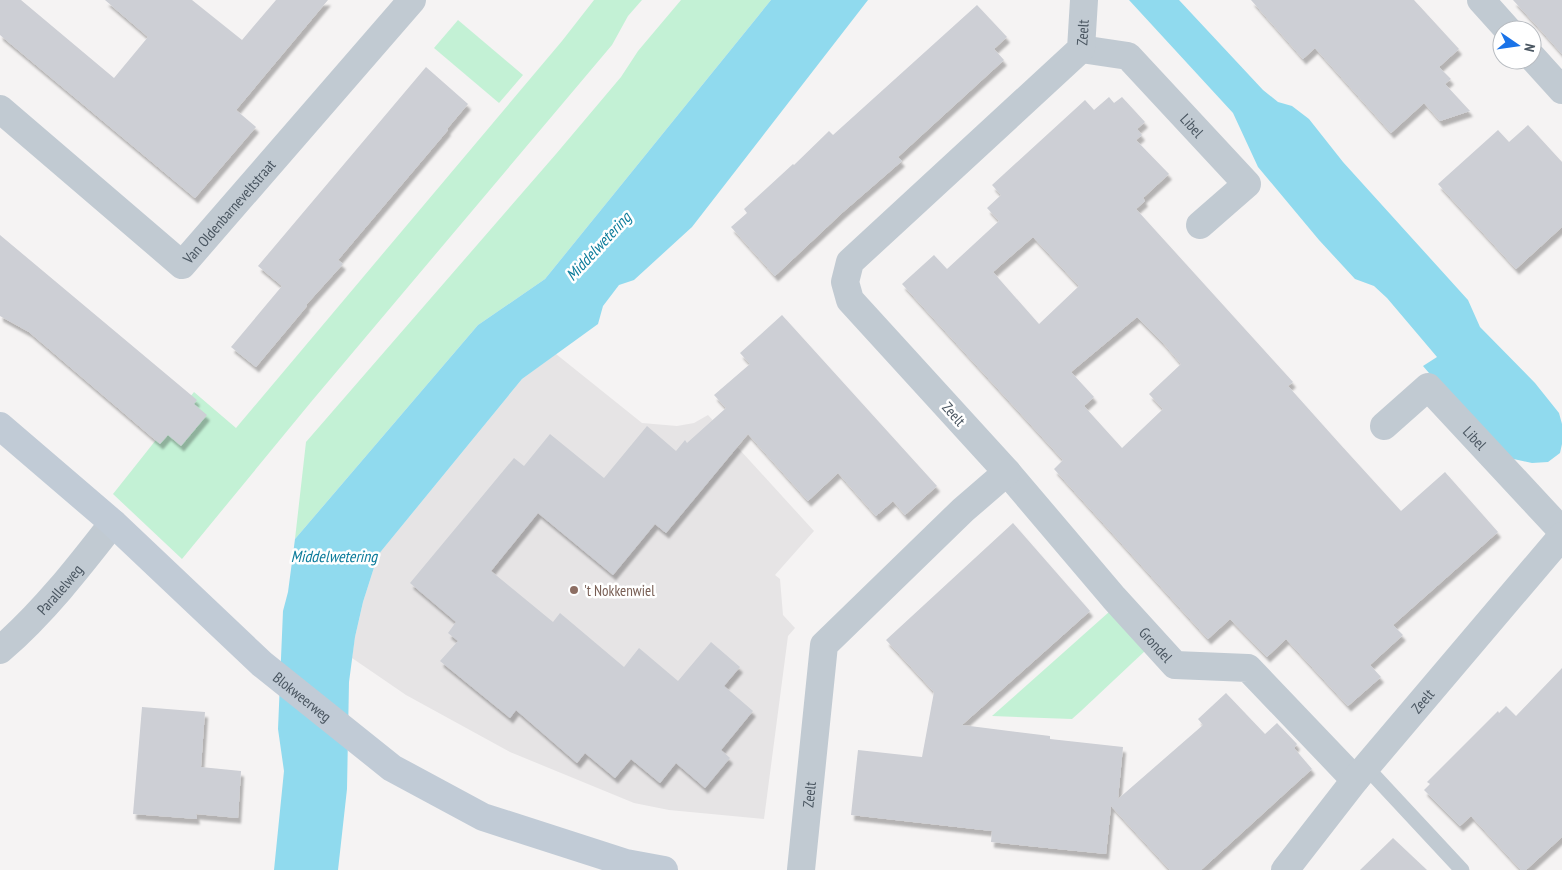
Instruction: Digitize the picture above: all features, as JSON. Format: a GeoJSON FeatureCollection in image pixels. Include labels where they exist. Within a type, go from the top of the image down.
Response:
{"type":"FeatureCollection","features":[{"type":"Feature","properties":{"kind":"street","name":"Van Oldenbarneveltstraat"},"geometry":{"type":"LineString","coordinates":[[0,109],[182,265],[412,0]]}},
{"type":"Feature","properties":{"kind":"street","name":"Zeelt"},"geometry":{"type":"LineString","coordinates":[[801,870],[824,645],[963,510],[1007,472],[850,300],[845,282],[850,262],[1081,49],[1084,0]]}},
{"type":"Feature","properties":{"kind":"street"},"geometry":{"type":"LineString","coordinates":[[1481,0],[1499,20]]}},
{"type":"Feature","properties":{"kind":"street","name":"Libel"},"geometry":{"type":"LineString","coordinates":[[1081,49],[1128,56],[1247,184],[1200,225]]}},
{"type":"Feature","properties":{"kind":"street"},"geometry":{"type":"LineString","coordinates":[[1542,68],[1562,90]]}},
{"type":"Feature","properties":{"kind":"street","name":"Libel"},"geometry":{"type":"LineString","coordinates":[[1384,426],[1428,387],[1562,531]]}},
{"type":"Feature","properties":{"kind":"street","name":"Blokweerweg"},"geometry":{"type":"LineString","coordinates":[[0,426],[113,523],[262,664],[392,768],[483,817],[625,866],[664,870]]}},
{"type":"Feature","properties":{"kind":"street","name":"Grondel"},"geometry":{"type":"LineString","coordinates":[[1007,472],[1114,598],[1175,665],[1248,668],[1361,774]]}},
{"type":"Feature","properties":{"kind":"street","name":"Parallelweg"},"geometry":{"type":"LineString","coordinates":[[0,650],[68,580],[113,523]]}},
{"type":"Feature","properties":{"kind":"street","name":"Zeelt"},"geometry":{"type":"LineString","coordinates":[[1285,870],[1361,774],[1562,536]]}},
{"type":"Feature","properties":{"kind":"lane"},"geometry":{"type":"LineString","coordinates":[[1361,774],[1462,870]]}},
{"type":"Feature","properties":{"kind":"shaded area","name":"'t Nokkenwiel"},"geometry":{"type":"Polygon","coordinates":[[[556,354],[642,423],[677,426],[694,423],[708,415],[814,531],[775,575],[780,579],[783,615],[795,628],[788,636],[764,819],[669,810],[634,803],[510,752],[406,695],[352,658],[363,602],[378,555],[522,379],[556,354]]]}},
{"type":"Feature","properties":{"kind":"green space"},"geometry":{"type":"Polygon","coordinates":[[[594,0],[642,0],[628,16],[612,45],[311,402],[182,559],[113,494],[194,392],[236,428],[562,41],[594,0]]]}},
{"type":"Feature","properties":{"kind":"green space"},"geometry":{"type":"Polygon","coordinates":[[[681,0],[771,0],[545,279],[478,325],[295,539],[306,442],[556,154],[621,77],[638,51],[681,0]]]}},
{"type":"Feature","properties":{"kind":"green space"},"geometry":{"type":"Polygon","coordinates":[[[458,20],[523,75],[499,103],[434,48],[458,20]]]}},
{"type":"Feature","properties":{"kind":"green space"},"geometry":{"type":"Polygon","coordinates":[[[1109,612],[1146,650],[1072,719],[992,716],[1109,612]]]}},
{"type":"Feature","properties":{"kind":"water","name":"Middelwetering"},"geometry":{"type":"Polygon","coordinates":[[[771,0],[868,0],[692,227],[634,280],[619,285],[603,306],[598,324],[522,379],[378,555],[363,602],[355,637],[349,682],[347,789],[338,870],[274,870],[284,771],[278,729],[283,611],[288,592],[295,539],[478,325],[545,279],[771,0]]]}},
{"type":"Feature","properties":{"kind":"water"},"geometry":{"type":"Polygon","coordinates":[[[1129,0],[1179,0],[1263,90],[1278,102],[1292,106],[1309,119],[1343,162],[1468,300],[1480,327],[1535,383],[1559,413],[1562,424],[1560,453],[1548,462],[1532,463],[1509,458],[1490,444],[1423,366],[1437,357],[1387,298],[1374,286],[1355,279],[1319,240],[1258,167],[1233,113],[1129,0]]]}},
{"type":"Feature","properties":{"kind":"building"},"geometry":{"type":"Polygon","coordinates":[[[0,0],[21,0],[114,78],[148,37],[105,0],[192,0],[242,40],[276,0],[328,0],[236,110],[256,127],[195,198],[0,35],[0,0]]]}},
{"type":"Feature","properties":{"kind":"building"},"geometry":{"type":"Polygon","coordinates":[[[1251,0],[1414,0],[1459,49],[1439,67],[1451,79],[1445,84],[1470,111],[1440,121],[1424,103],[1391,133],[1315,48],[1303,59],[1251,0]]]}},
{"type":"Feature","properties":{"kind":"building"},"geometry":{"type":"Polygon","coordinates":[[[1513,0],[1562,0],[1562,54],[1542,32],[1542,20],[1531,20],[1513,0]]]}},
{"type":"Feature","properties":{"kind":"building"},"geometry":{"type":"Polygon","coordinates":[[[977,5],[1007,37],[994,49],[1004,60],[898,157],[902,161],[842,213],[775,276],[731,227],[747,213],[744,209],[829,131],[833,135],[977,5]]]}},
{"type":"Feature","properties":{"kind":"building"},"geometry":{"type":"Polygon","coordinates":[[[426,67],[468,104],[338,260],[343,264],[306,305],[256,367],[231,347],[282,286],[258,266],[426,67]]]}},
{"type":"Feature","properties":{"kind":"building"},"geometry":{"type":"Polygon","coordinates":[[[1109,97],[1114,103],[1122,97],[1145,122],[1137,129],[1142,135],[1136,140],[1169,174],[1143,198],[1145,201],[1136,209],[1293,382],[1288,386],[1401,511],[1445,472],[1498,532],[1393,625],[1403,635],[1370,665],[1381,677],[1348,706],[1286,639],[1267,657],[1230,619],[1208,639],[1054,469],[1063,460],[902,284],[934,255],[947,269],[999,221],[987,208],[1001,195],[992,185],[1085,100],[1094,110],[1109,97]],[[1033,237],[993,272],[1039,324],[1079,286],[1033,237]],[[1137,317],[1071,372],[1094,397],[1084,406],[1122,448],[1163,409],[1149,394],[1181,364],[1137,317]]]}},
{"type":"Feature","properties":{"kind":"building"},"geometry":{"type":"Polygon","coordinates":[[[1528,125],[1562,162],[1562,227],[1516,269],[1438,184],[1498,130],[1509,142],[1528,125]]]}},
{"type":"Feature","properties":{"kind":"building"},"geometry":{"type":"Polygon","coordinates":[[[0,235],[197,400],[194,404],[207,415],[181,446],[168,435],[160,444],[29,332],[0,316],[0,235]]]}},
{"type":"Feature","properties":{"kind":"building"},"geometry":{"type":"Polygon","coordinates":[[[782,315],[937,486],[905,515],[893,501],[876,516],[838,473],[808,501],[748,434],[666,533],[655,524],[613,575],[538,513],[491,571],[553,622],[560,613],[624,667],[639,648],[678,681],[711,642],[740,667],[724,686],[753,711],[721,750],[730,758],[705,788],[676,763],[660,783],[631,759],[615,778],[585,753],[577,763],[516,710],[510,718],[440,661],[458,641],[448,633],[456,622],[410,583],[514,458],[524,466],[550,434],[604,478],[647,426],[676,451],[685,440],[687,443],[726,408],[714,395],[750,364],[740,353],[782,315]]]}},
{"type":"Feature","properties":{"kind":"building"},"geometry":{"type":"Polygon","coordinates":[[[1013,523],[1090,611],[962,725],[1050,736],[1050,739],[1123,747],[1118,799],[1203,725],[1198,719],[1226,693],[1265,734],[1277,723],[1297,744],[1294,748],[1312,769],[1201,870],[1170,870],[1111,806],[1106,854],[991,842],[992,831],[851,815],[858,750],[922,757],[934,692],[886,640],[1013,523]]]}},
{"type":"Feature","properties":{"kind":"building"},"geometry":{"type":"Polygon","coordinates":[[[1562,668],[1562,837],[1526,870],[1521,870],[1471,816],[1460,826],[1424,790],[1430,784],[1427,782],[1498,711],[1499,713],[1506,706],[1516,716],[1562,668]]]}},
{"type":"Feature","properties":{"kind":"building"},"geometry":{"type":"Polygon","coordinates":[[[142,707],[205,712],[201,767],[241,771],[238,818],[196,814],[197,819],[133,814],[142,707]]]}},
{"type":"Feature","properties":{"kind":"building"},"geometry":{"type":"Polygon","coordinates":[[[1393,838],[1427,870],[1360,870],[1393,838]]]}},
{"type":"Feature","properties":{"kind":"place","name":"'t Nokkenwiel"},"geometry":{"type":"Point","coordinates":[574,590]}}]}
